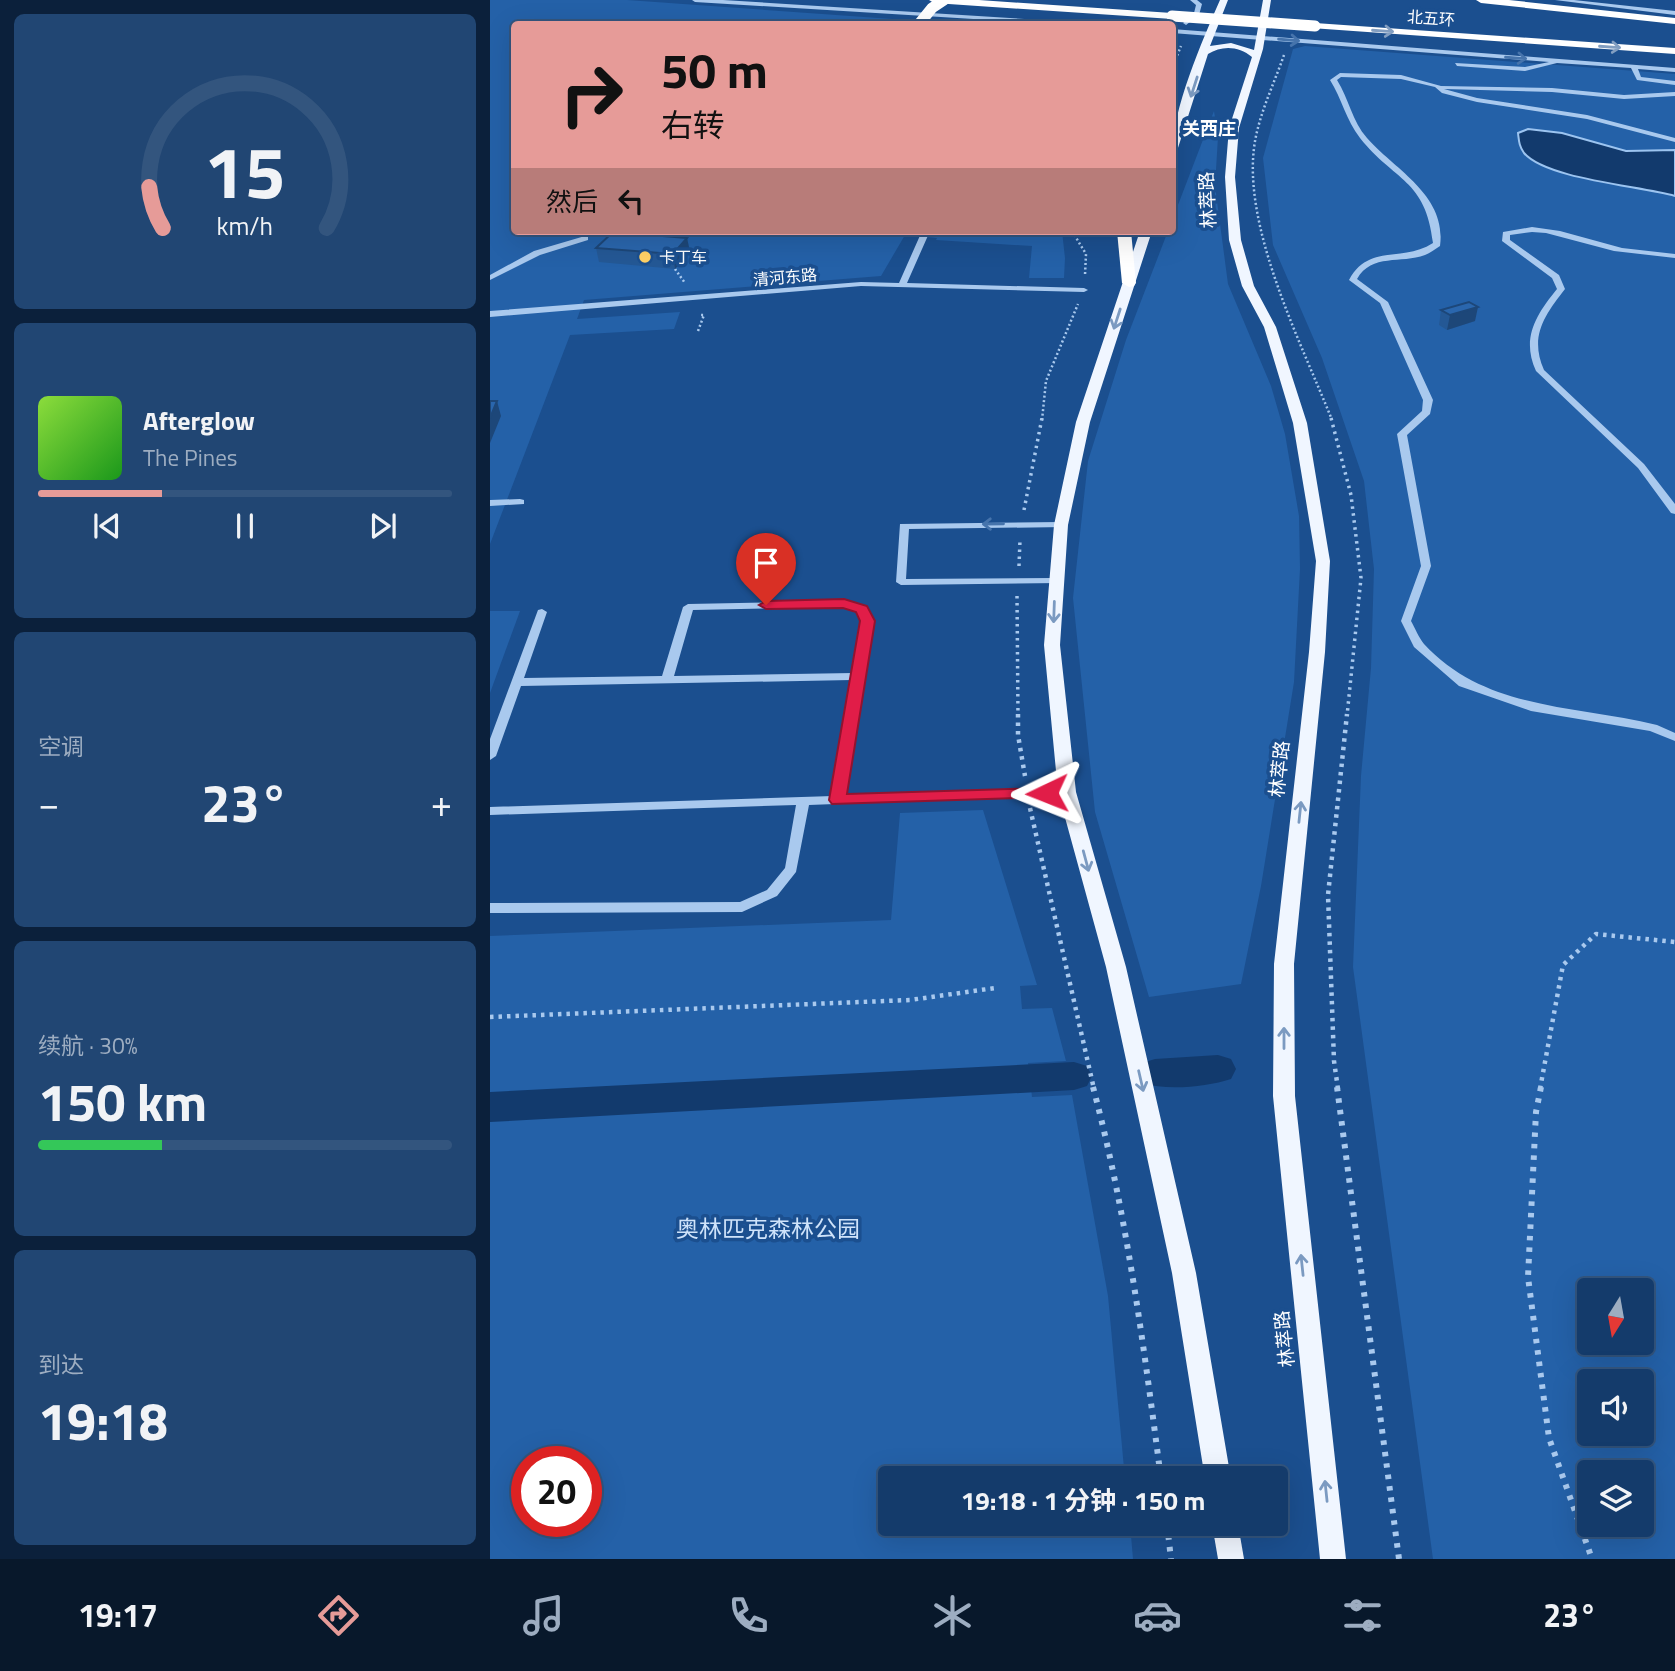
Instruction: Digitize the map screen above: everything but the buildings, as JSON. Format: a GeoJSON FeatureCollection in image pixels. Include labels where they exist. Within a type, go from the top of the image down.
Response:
{"type":"FeatureCollection","features":[{"type":"Feature","properties":{"kind":"highway","name":"北五环"},"geometry":{"type":"LineString","coordinates":[[934,0],[1172,16],[1675,39]]}},
{"type":"Feature","properties":{"kind":"highway"},"geometry":{"type":"LineString","coordinates":[[921,21],[932,8],[944,0]]}},
{"type":"Feature","properties":{"kind":"highway","name":"北五环"},"geometry":{"type":"LineString","coordinates":[[1087,0],[1675,51]]}},
{"type":"Feature","properties":{"kind":"highway"},"geometry":{"type":"LineString","coordinates":[[1481,0],[1675,21]]}},
{"type":"Feature","properties":{"kind":"highway"},"geometry":{"type":"LineString","coordinates":[[1124,235],[1129,283]]}},
{"type":"Feature","properties":{"kind":"main road"},"geometry":{"type":"LineString","coordinates":[[1176,139],[1210,33],[1224,0]]}},
{"type":"Feature","properties":{"kind":"main road","name":"林萃路"},"geometry":{"type":"LineString","coordinates":[[1267,0],[1256,56],[1234,128],[1230,177],[1235,240],[1248,286],[1270,327],[1300,423],[1323,561],[1317,653],[1284,964],[1284,1096],[1334,1559]]}},
{"type":"Feature","properties":{"kind":"main road"},"geometry":{"type":"LineString","coordinates":[[1205,52],[1214,46],[1232,46],[1249,49],[1256,56]]}},
{"type":"Feature","properties":{"kind":"main road"},"geometry":{"type":"LineString","coordinates":[[1145,235],[1083,422],[1061,524],[1052,645],[1067,792],[1116,967],[1184,1273],[1216,1466]]}},
{"type":"Feature","properties":{"kind":"main road"},"geometry":{"type":"LineString","coordinates":[[1227,1536],[1231,1559]]}},
{"type":"Feature","properties":{"kind":"street"},"geometry":{"type":"LineString","coordinates":[[695,0],[1026,21]]}},
{"type":"Feature","properties":{"kind":"street"},"geometry":{"type":"LineString","coordinates":[[1176,27],[1191,21],[1197,14],[1199,4],[1193,0]]}},
{"type":"Feature","properties":{"kind":"street"},"geometry":{"type":"LineString","coordinates":[[1558,0],[1675,13]]}},
{"type":"Feature","properties":{"kind":"street"},"geometry":{"type":"LineString","coordinates":[[1176,29],[1675,70]]}},
{"type":"Feature","properties":{"kind":"street"},"geometry":{"type":"LineString","coordinates":[[1457,64],[1525,69],[1546,66],[1557,61]]}},
{"type":"Feature","properties":{"kind":"street"},"geometry":{"type":"LineString","coordinates":[[1633,66],[1639,79],[1675,83]]}},
{"type":"Feature","properties":{"kind":"street"},"geometry":{"type":"LineString","coordinates":[[1675,94],[1624,97],[1552,90],[1437,86],[1383,74],[1340,75],[1333,80],[1342,93],[1353,124],[1428,201],[1437,233],[1437,244],[1422,253],[1367,261],[1356,271],[1353,280],[1384,302],[1428,400],[1427,412],[1402,434],[1403,453],[1426,566],[1406,621],[1418,645],[1463,683],[1531,707],[1653,728],[1675,737]]}},
{"type":"Feature","properties":{"kind":"street"},"geometry":{"type":"LineString","coordinates":[[1437,86],[1444,92],[1477,100],[1587,117],[1675,140]]}},
{"type":"Feature","properties":{"kind":"street"},"geometry":{"type":"LineString","coordinates":[[1675,256],[1635,253],[1536,229],[1515,230],[1506,234],[1506,241],[1556,278],[1561,289],[1535,327],[1533,358],[1540,371],[1641,466],[1675,511]]}},
{"type":"Feature","properties":{"kind":"street"},"geometry":{"type":"LineString","coordinates":[[902,285],[924,235]]}},
{"type":"Feature","properties":{"kind":"street"},"geometry":{"type":"LineString","coordinates":[[490,278],[537,253],[585,238]]}},
{"type":"Feature","properties":{"kind":"street","name":"清河东路"},"geometry":{"type":"LineString","coordinates":[[490,314],[861,284],[1084,290]]}},
{"type":"Feature","properties":{"kind":"street"},"geometry":{"type":"LineString","coordinates":[[1055,581],[901,582],[904,526],[1061,524]]}},
{"type":"Feature","properties":{"kind":"street"},"geometry":{"type":"LineString","coordinates":[[667,679],[688,607],[844,604],[862,609],[867,621],[838,800]]}},
{"type":"Feature","properties":{"kind":"street"},"geometry":{"type":"LineString","coordinates":[[490,756],[542,612]]}},
{"type":"Feature","properties":{"kind":"street"},"geometry":{"type":"LineString","coordinates":[[517,682],[858,676]]}},
{"type":"Feature","properties":{"kind":"street"},"geometry":{"type":"LineString","coordinates":[[490,811],[1067,792]]}},
{"type":"Feature","properties":{"kind":"street"},"geometry":{"type":"LineString","coordinates":[[490,908],[742,907],[772,893],[791,869],[803,801]]}},
{"type":"Feature","properties":{"kind":"lane"},"geometry":{"type":"LineString","coordinates":[[490,503],[520,502]]}},
{"type":"Feature","properties":{"kind":"path"},"geometry":{"type":"LineString","coordinates":[[1281,40],[1286,48],[1256,135],[1253,164],[1262,243],[1334,426],[1351,495],[1361,578],[1328,895],[1334,1061],[1399,1559]]}},
{"type":"Feature","properties":{"kind":"path"},"geometry":{"type":"LineString","coordinates":[[1592,1559],[1549,1438],[1528,1277],[1536,1112],[1563,965],[1596,934],[1675,942]]}},
{"type":"Feature","properties":{"kind":"path"},"geometry":{"type":"LineString","coordinates":[[490,1017],[910,1000],[995,988]]}},
{"type":"Feature","properties":{"kind":"path"},"geometry":{"type":"LineString","coordinates":[[1168,1536],[1171,1559]]}},
{"type":"Feature","properties":{"kind":"green space"},"geometry":{"type":"Polygon","coordinates":[[[490,0],[627,0],[921,21],[511,21],[511,235],[905,235],[881,276],[584,300],[577,319],[680,312],[674,329],[570,335],[490,544],[490,0]]]}},
{"type":"Feature","properties":{"kind":"green space"},"geometry":{"type":"Polygon","coordinates":[[[1305,46],[1675,74],[1675,1559],[1433,1559],[1353,967],[1361,776],[1371,668],[1374,569],[1364,481],[1322,358],[1273,245],[1263,158],[1293,49],[1305,46]]]}},
{"type":"Feature","properties":{"kind":"green space"},"geometry":{"type":"Polygon","coordinates":[[[1214,111],[1218,137],[1215,186],[1228,284],[1271,386],[1285,434],[1299,516],[1300,569],[1294,682],[1261,886],[1241,984],[1149,997],[1095,812],[1073,598],[1088,461],[1126,340],[1166,235],[1176,235],[1176,210],[1214,111]]]}},
{"type":"Feature","properties":{"kind":"green space"},"geometry":{"type":"Polygon","coordinates":[[[905,235],[1062,235],[1064,278],[1029,278],[1032,246],[936,240],[937,238],[905,235]]]}},
{"type":"Feature","properties":{"kind":"green space"},"geometry":{"type":"Polygon","coordinates":[[[490,611],[520,611],[490,693],[490,611]]]}},
{"type":"Feature","properties":{"kind":"green space","name":"奥林匹克森林公园"},"geometry":{"type":"Polygon","coordinates":[[[983,810],[1037,985],[1020,986],[1022,1009],[1052,1008],[1066,1061],[1028,1063],[1032,1097],[1072,1095],[1108,1296],[1124,1466],[878,1466],[878,1536],[1131,1536],[1133,1559],[490,1559],[490,936],[891,920],[900,813],[983,810]]]}},
{"type":"Feature","properties":{"kind":"shaded area"},"geometry":{"type":"Polygon","coordinates":[[[1528,129],[1562,133],[1626,151],[1675,150],[1675,196],[1595,181],[1535,162],[1521,148],[1518,133],[1528,129]]]}},
{"type":"Feature","properties":{"kind":"waterway"},"geometry":{"type":"LineString","coordinates":[[1155,1073],[1218,1069]]}},
{"type":"Feature","properties":{"kind":"waterway"},"geometry":{"type":"LineString","coordinates":[[490,1107],[1074,1076]]}},
{"type":"Feature","properties":{"kind":"place","name":"卡丁车"},"geometry":{"type":"Point","coordinates":[645,257]}},
{"type":"Feature","properties":{"kind":"district","name":"关西庄"},"geometry":{"type":"Point","coordinates":[1209,129]}},
{"type":"Feature","properties":{"kind":"route"},"geometry":{"type":"LineString","coordinates":[[766,605],[844,604],[862,609],[867,621],[838,800],[1047,793]]}}]}
